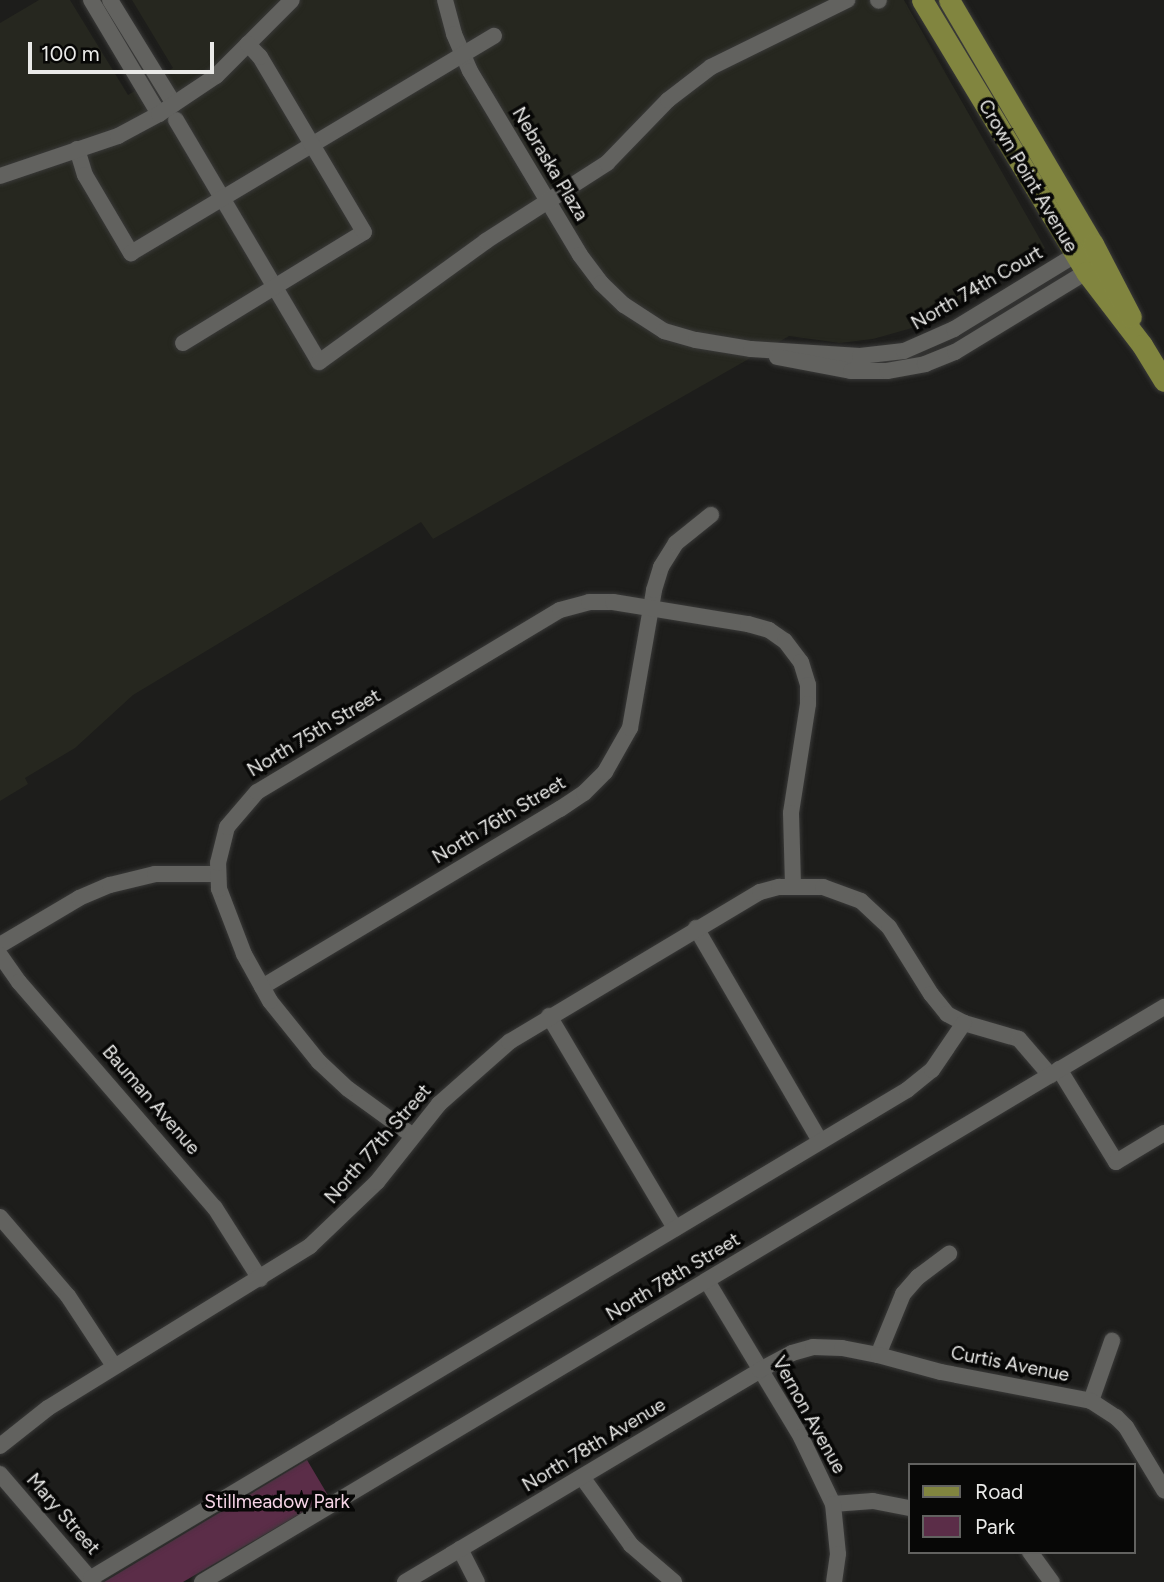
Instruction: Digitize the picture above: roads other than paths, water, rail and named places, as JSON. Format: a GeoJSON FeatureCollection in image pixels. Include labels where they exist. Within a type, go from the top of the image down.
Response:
{"type":"FeatureCollection","features":[{"type":"Feature","properties":{"kind":"main road","name":"Crown Point Avenue"},"geometry":{"type":"LineString","coordinates":[[922,0],[1089,258],[1135,324],[1142,345],[1164,381]]}},
{"type":"Feature","properties":{"kind":"main road","name":"Crown Point Avenue"},"geometry":{"type":"LineString","coordinates":[[949,0],[1089,258]]}},
{"type":"Feature","properties":{"kind":"street"},"geometry":{"type":"LineString","coordinates":[[91,0],[159,114]]}},
{"type":"Feature","properties":{"kind":"street"},"geometry":{"type":"LineString","coordinates":[[110,0],[222,200],[319,362],[486,241],[607,163],[661,106],[711,67],[847,0]]}},
{"type":"Feature","properties":{"kind":"street"},"geometry":{"type":"LineString","coordinates":[[0,176],[118,136],[159,114],[175,112],[216,76],[292,0]]}},
{"type":"Feature","properties":{"kind":"street","name":"Nebraska Plaza"},"geometry":{"type":"LineString","coordinates":[[445,0],[462,54],[596,277],[624,305],[653,326]]}},
{"type":"Feature","properties":{"kind":"street"},"geometry":{"type":"LineString","coordinates":[[77,149],[85,175],[131,253],[494,36]]}},
{"type":"Feature","properties":{"kind":"street"},"geometry":{"type":"LineString","coordinates":[[183,342],[364,232],[260,57],[248,44]]}},
{"type":"Feature","properties":{"kind":"street","name":"North 74th Court"},"geometry":{"type":"LineString","coordinates":[[653,326],[696,341],[751,349],[860,356],[904,351],[954,329],[1089,258]]}},
{"type":"Feature","properties":{"kind":"street","name":"North 74th Court"},"geometry":{"type":"LineString","coordinates":[[751,349],[796,363],[851,371],[908,368],[955,352],[1089,258]]}},
{"type":"Feature","properties":{"kind":"street"},"geometry":{"type":"LineString","coordinates":[[904,351],[908,368]]}},
{"type":"Feature","properties":{"kind":"street","name":"North 76th Street"},"geometry":{"type":"LineString","coordinates":[[262,987],[584,793],[610,766],[630,729],[657,580],[668,556],[690,531],[711,515]]}},
{"type":"Feature","properties":{"kind":"street","name":"North 75th Street"},"geometry":{"type":"LineString","coordinates":[[413,1136],[348,1089],[319,1062],[288,1026],[262,987],[225,909],[218,874],[218,857],[227,827],[257,792],[560,610],[597,601],[651,608],[769,630],[785,641],[801,662],[808,685],[808,704],[791,813],[793,886]]}},
{"type":"Feature","properties":{"kind":"street"},"geometry":{"type":"LineString","coordinates":[[0,945],[79,898],[110,885],[155,874],[218,874]]}},
{"type":"Feature","properties":{"kind":"street","name":"North 77th Street"},"geometry":{"type":"LineString","coordinates":[[0,1446],[48,1408],[260,1279],[310,1245],[347,1214],[377,1182],[439,1104],[472,1071],[509,1042],[760,892],[793,886],[823,887],[840,891],[861,901],[880,917],[940,1006],[964,1023]]}},
{"type":"Feature","properties":{"kind":"street"},"geometry":{"type":"LineString","coordinates":[[696,929],[820,1141]]}},
{"type":"Feature","properties":{"kind":"street","name":"Bauman Avenue"},"geometry":{"type":"LineString","coordinates":[[0,955],[19,982],[183,1167],[215,1208],[260,1279]]}},
{"type":"Feature","properties":{"kind":"street","name":"North 78th Street"},"geometry":{"type":"LineString","coordinates":[[202,1582],[1164,1006]]}},
{"type":"Feature","properties":{"kind":"street"},"geometry":{"type":"LineString","coordinates":[[549,1016],[675,1228]]}},
{"type":"Feature","properties":{"kind":"street"},"geometry":{"type":"LineString","coordinates":[[92,1580],[922,1079],[943,1056],[964,1023],[1019,1039],[1055,1072],[1116,1162],[1164,1133]]}},
{"type":"Feature","properties":{"kind":"street"},"geometry":{"type":"LineString","coordinates":[[0,1217],[68,1296],[114,1366]]}},
{"type":"Feature","properties":{"kind":"street"},"geometry":{"type":"LineString","coordinates":[[877,1355],[903,1294],[918,1278],[949,1254]]}},
{"type":"Feature","properties":{"kind":"street","name":"Vernon Avenue"},"geometry":{"type":"LineString","coordinates":[[707,1281],[811,1454],[833,1504],[873,1501],[908,1508]]}},
{"type":"Feature","properties":{"kind":"street"},"geometry":{"type":"LineString","coordinates":[[1091,1401],[1112,1341]]}},
{"type":"Feature","properties":{"kind":"street","name":"Curtis Avenue"},"geometry":{"type":"LineString","coordinates":[[807,1348],[842,1348],[940,1372],[1091,1401],[1126,1427],[1164,1490]]}},
{"type":"Feature","properties":{"kind":"street","name":"North 78th Avenue"},"geometry":{"type":"LineString","coordinates":[[405,1582],[760,1370],[807,1348]]}},
{"type":"Feature","properties":{"kind":"street","name":"Mary Street"},"geometry":{"type":"LineString","coordinates":[[0,1474],[92,1580]]}},
{"type":"Feature","properties":{"kind":"street"},"geometry":{"type":"LineString","coordinates":[[582,1478],[631,1545],[674,1582]]}},
{"type":"Feature","properties":{"kind":"street"},"geometry":{"type":"LineString","coordinates":[[833,1504],[838,1555],[834,1582]]}},
{"type":"Feature","properties":{"kind":"street"},"geometry":{"type":"LineString","coordinates":[[460,1549],[477,1582]]}},
{"type":"Feature","properties":{"kind":"street"},"geometry":{"type":"LineString","coordinates":[[1031,1554],[1052,1582]]}},
{"type":"Feature","properties":{"kind":"park label","name":"Stillmeadow Park"},"geometry":{"type":"Point","coordinates":[277,1502]}}]}
